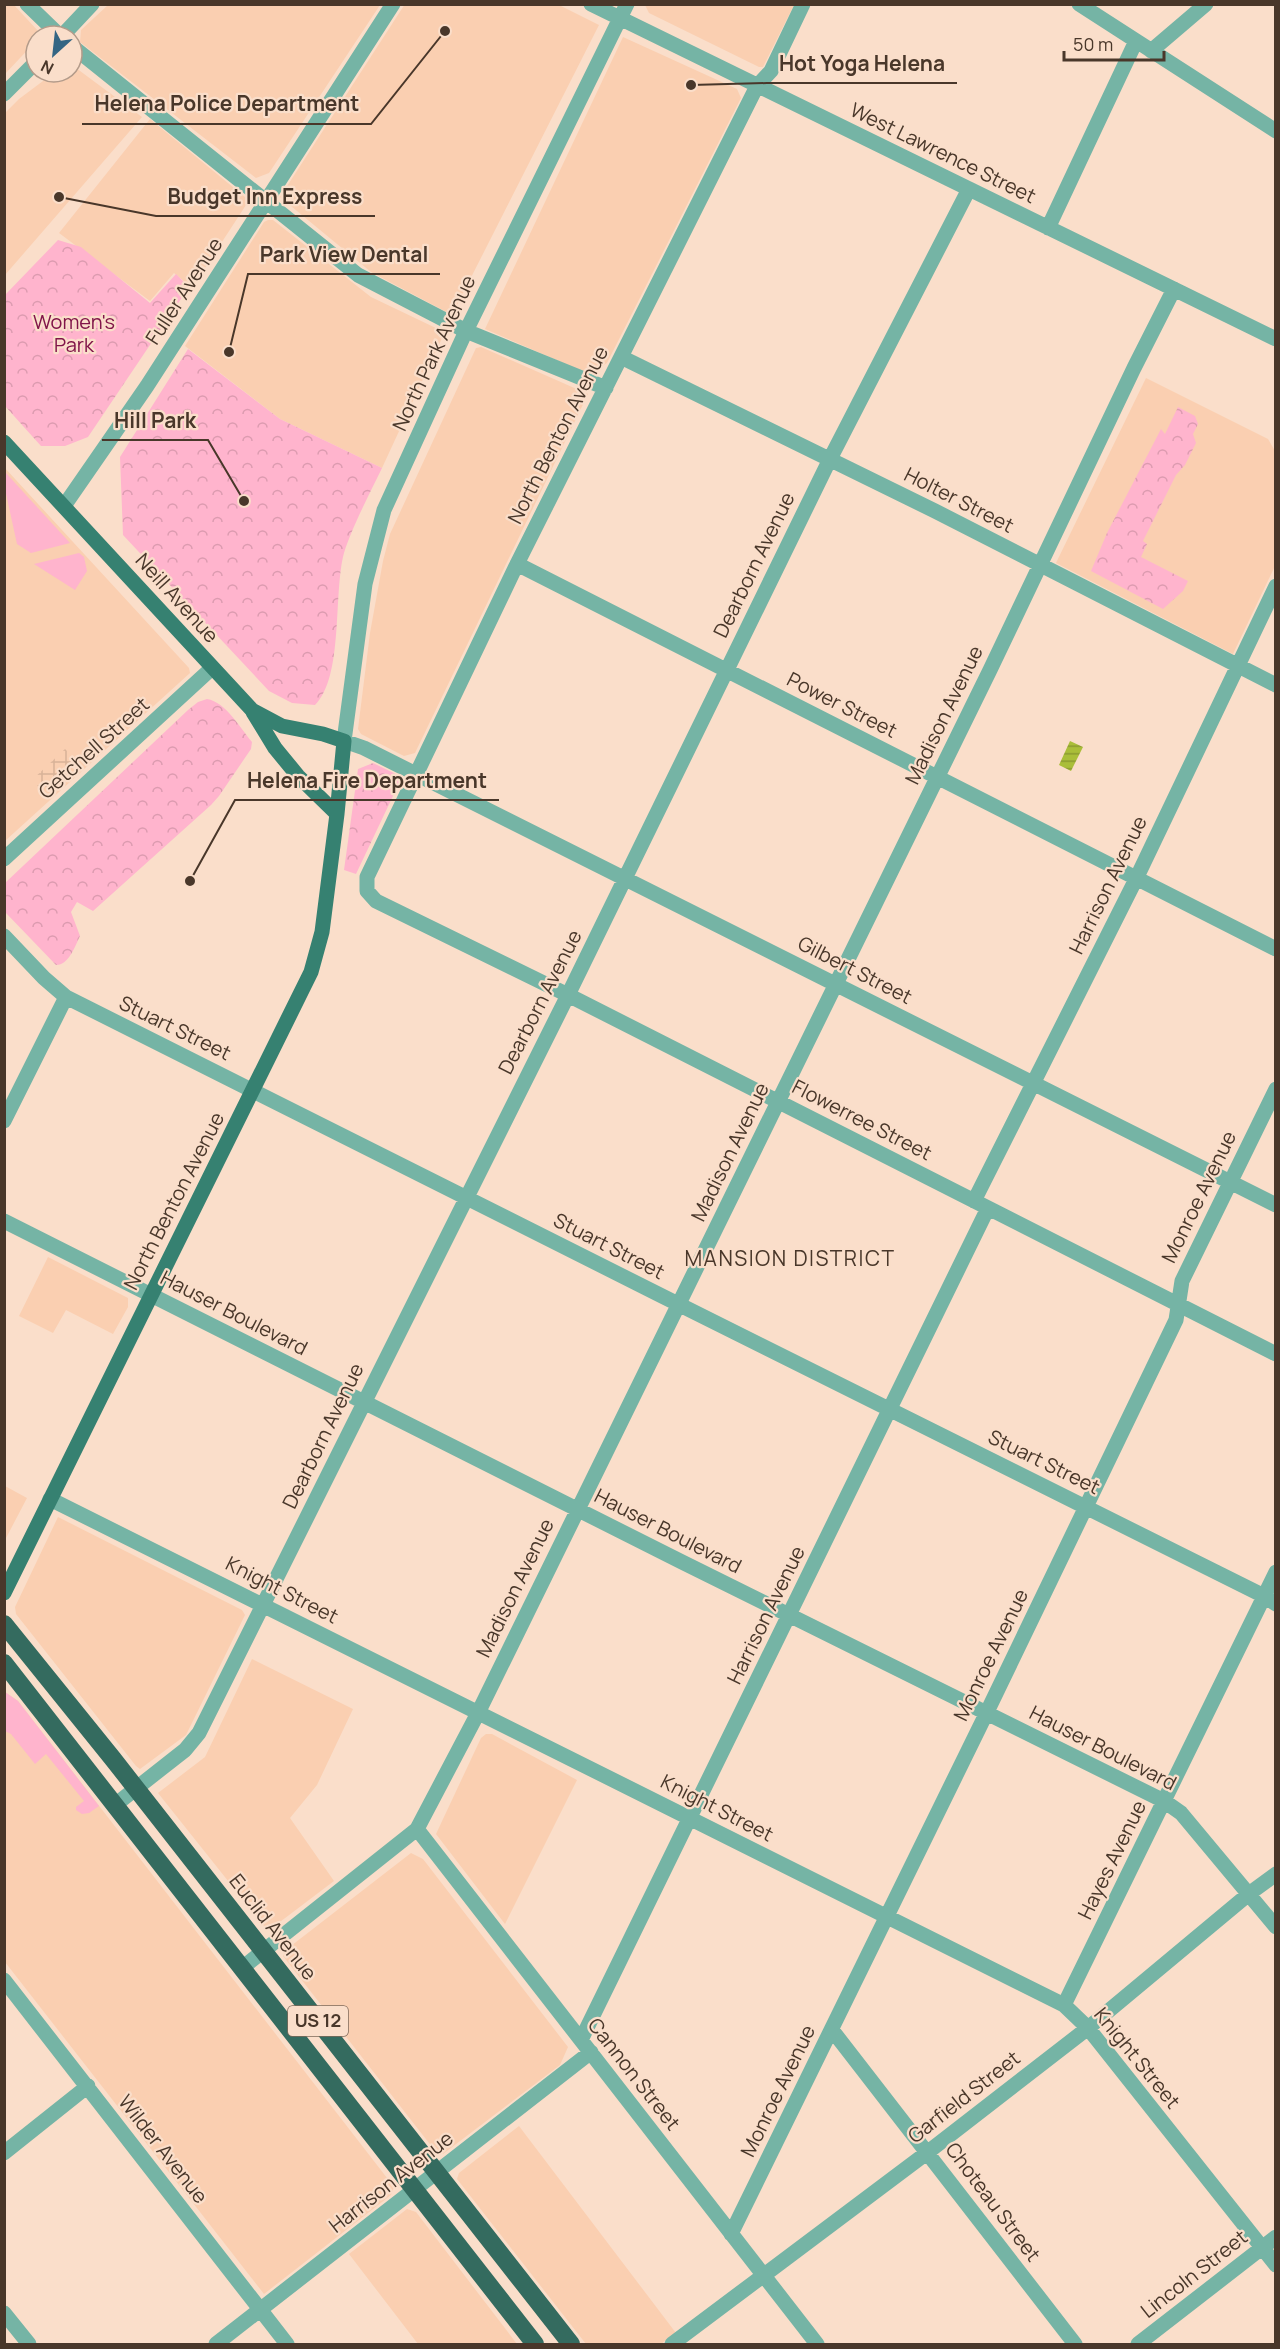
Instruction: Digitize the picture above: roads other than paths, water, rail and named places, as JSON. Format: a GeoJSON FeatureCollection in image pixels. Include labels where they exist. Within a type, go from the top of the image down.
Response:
{"type":"FeatureCollection","features":[{"type":"Feature","properties":{"kind":"highway","name":"Euclid Avenue"},"geometry":{"type":"LineString","coordinates":[[4,1624],[571,2344]]}},
{"type":"Feature","properties":{"kind":"highway","name":"US 12"},"geometry":{"type":"LineString","coordinates":[[4,1664],[535,2344]]}},
{"type":"Feature","properties":{"kind":"main road","name":"Neill Avenue"},"geometry":{"type":"LineString","coordinates":[[4,442],[252,710],[282,726],[323,734],[344,741]]}},
{"type":"Feature","properties":{"kind":"main road"},"geometry":{"type":"LineString","coordinates":[[252,710],[275,748],[298,776],[337,814]]}},
{"type":"Feature","properties":{"kind":"main road","name":"North Park Avenue"},"geometry":{"type":"LineString","coordinates":[[337,814],[344,741]]}},
{"type":"Feature","properties":{"kind":"main road","name":"North Benton Avenue"},"geometry":{"type":"LineString","coordinates":[[4,1593],[301,995],[318,951],[337,814]]}},
{"type":"Feature","properties":{"kind":"street"},"geometry":{"type":"LineString","coordinates":[[27,4],[48,24]]}},
{"type":"Feature","properties":{"kind":"street"},"geometry":{"type":"LineString","coordinates":[[73,24],[92,4]]}},
{"type":"Feature","properties":{"kind":"street","name":"Fuller Avenue"},"geometry":{"type":"LineString","coordinates":[[64,506],[147,386],[393,4]]}},
{"type":"Feature","properties":{"kind":"street","name":"West Lawrence Street"},"geometry":{"type":"LineString","coordinates":[[591,4],[1275,339]]}},
{"type":"Feature","properties":{"kind":"street","name":"North Park Avenue"},"geometry":{"type":"LineString","coordinates":[[344,741],[365,584],[384,510],[466,331],[627,4]]}},
{"type":"Feature","properties":{"kind":"street","name":"North Benton Avenue"},"geometry":{"type":"LineString","coordinates":[[367,891],[367,877],[517,564],[757,86],[771,71],[803,4]]}},
{"type":"Feature","properties":{"kind":"street"},"geometry":{"type":"LineString","coordinates":[[1078,4],[1275,131]]}},
{"type":"Feature","properties":{"kind":"street"},"geometry":{"type":"LineString","coordinates":[[1151,51],[1206,4]]}},
{"type":"Feature","properties":{"kind":"street"},"geometry":{"type":"LineString","coordinates":[[1048,228],[1136,41]]}},
{"type":"Feature","properties":{"kind":"street"},"geometry":{"type":"LineString","coordinates":[[84,56],[358,275],[466,331],[606,388]]}},
{"type":"Feature","properties":{"kind":"street"},"geometry":{"type":"LineString","coordinates":[[4,94],[24,74]]}},
{"type":"Feature","properties":{"kind":"street","name":"Dearborn Avenue"},"geometry":{"type":"LineString","coordinates":[[115,1805],[185,1750],[199,1733],[626,878],[830,459],[969,189]]}},
{"type":"Feature","properties":{"kind":"street","name":"Madison Avenue"},"geometry":{"type":"LineString","coordinates":[[242,1968],[417,1829],[478,1713],[1174,289]]}},
{"type":"Feature","properties":{"kind":"street","name":"Holter Street"},"geometry":{"type":"LineString","coordinates":[[621,357],[830,459],[1275,685]]}},
{"type":"Feature","properties":{"kind":"street","name":"Power Street"},"geometry":{"type":"LineString","coordinates":[[517,564],[1275,949]]}},
{"type":"Feature","properties":{"kind":"street","name":"Harrison Avenue"},"geometry":{"type":"LineString","coordinates":[[216,2344],[437,2174],[586,2046],[691,1818],[889,1409],[1033,1082],[1137,877],[1275,586]]}},
{"type":"Feature","properties":{"kind":"street","name":"Getchell Street"},"geometry":{"type":"LineString","coordinates":[[4,859],[212,668]]}},
{"type":"Feature","properties":{"kind":"street"},"geometry":{"type":"LineString","coordinates":[[344,741],[416,773]]}},
{"type":"Feature","properties":{"kind":"street","name":"Gilbert Street"},"geometry":{"type":"LineString","coordinates":[[416,773],[1275,1205]]}},
{"type":"Feature","properties":{"kind":"street","name":"Flowerree Street"},"geometry":{"type":"LineString","coordinates":[[367,891],[376,901],[568,995],[1275,1354]]}},
{"type":"Feature","properties":{"kind":"street","name":"Stuart Street"},"geometry":{"type":"LineString","coordinates":[[4,936],[44,978],[66,997],[1270,1600]]}},
{"type":"Feature","properties":{"kind":"street"},"geometry":{"type":"LineString","coordinates":[[4,1121],[66,997]]}},
{"type":"Feature","properties":{"kind":"street","name":"Monroe Avenue"},"geometry":{"type":"LineString","coordinates":[[731,2234],[1087,1507],[1176,1320],[1182,1281],[1275,1089]]}},
{"type":"Feature","properties":{"kind":"street","name":"Hauser Boulevard"},"geometry":{"type":"LineString","coordinates":[[4,1221],[1164,1801],[1181,1813],[1250,1893],[1275,1927]]}},
{"type":"Feature","properties":{"kind":"street","name":"Knight Street"},"geometry":{"type":"LineString","coordinates":[[50,1499],[1064,2005],[1088,2028],[1275,2265]]}},
{"type":"Feature","properties":{"kind":"street","name":"Hayes Avenue"},"geometry":{"type":"LineString","coordinates":[[1064,2005],[1164,1801],[1270,1600],[1275,1572]]}},
{"type":"Feature","properties":{"kind":"street","name":"Cannon Street"},"geometry":{"type":"LineString","coordinates":[[417,1829],[817,2344]]}},
{"type":"Feature","properties":{"kind":"street","name":"Garfield Street"},"geometry":{"type":"LineString","coordinates":[[672,2344],[764,2277],[1088,2028],[1275,1874]]}},
{"type":"Feature","properties":{"kind":"street","name":"Wilder Avenue"},"geometry":{"type":"LineString","coordinates":[[4,1980],[287,2344]]}},
{"type":"Feature","properties":{"kind":"street","name":"Choteau Street"},"geometry":{"type":"LineString","coordinates":[[832,2030],[1075,2344]]}},
{"type":"Feature","properties":{"kind":"street"},"geometry":{"type":"LineString","coordinates":[[4,2153],[88,2086]]}},
{"type":"Feature","properties":{"kind":"street","name":"Lincoln Street"},"geometry":{"type":"LineString","coordinates":[[1138,2344],[1275,2237]]}},
{"type":"Feature","properties":{"kind":"street"},"geometry":{"type":"LineString","coordinates":[[4,2313],[29,2344]]}},
{"type":"Feature","properties":{"kind":"place","name":"Helena Police Department"},"geometry":{"type":"Point","coordinates":[445,31]}},
{"type":"Feature","properties":{"kind":"place","name":"Hot Yoga Helena"},"geometry":{"type":"Point","coordinates":[691,85]}},
{"type":"Feature","properties":{"kind":"place","name":"Budget Inn Express"},"geometry":{"type":"Point","coordinates":[59,197]}},
{"type":"Feature","properties":{"kind":"place","name":"Park View Dental"},"geometry":{"type":"Point","coordinates":[229,352]}},
{"type":"Feature","properties":{"kind":"place","name":"Hill Park"},"geometry":{"type":"Point","coordinates":[244,501]}},
{"type":"Feature","properties":{"kind":"place","name":"Helena Fire Department"},"geometry":{"type":"Point","coordinates":[190,881]}},
{"type":"Feature","properties":{"kind":"district","name":"MANSION DISTRICT"},"geometry":{"type":"Point","coordinates":[790,1259]}},
{"type":"Feature","properties":{"kind":"park label","name":"Women's Park"},"geometry":{"type":"Point","coordinates":[74,334]}}]}
